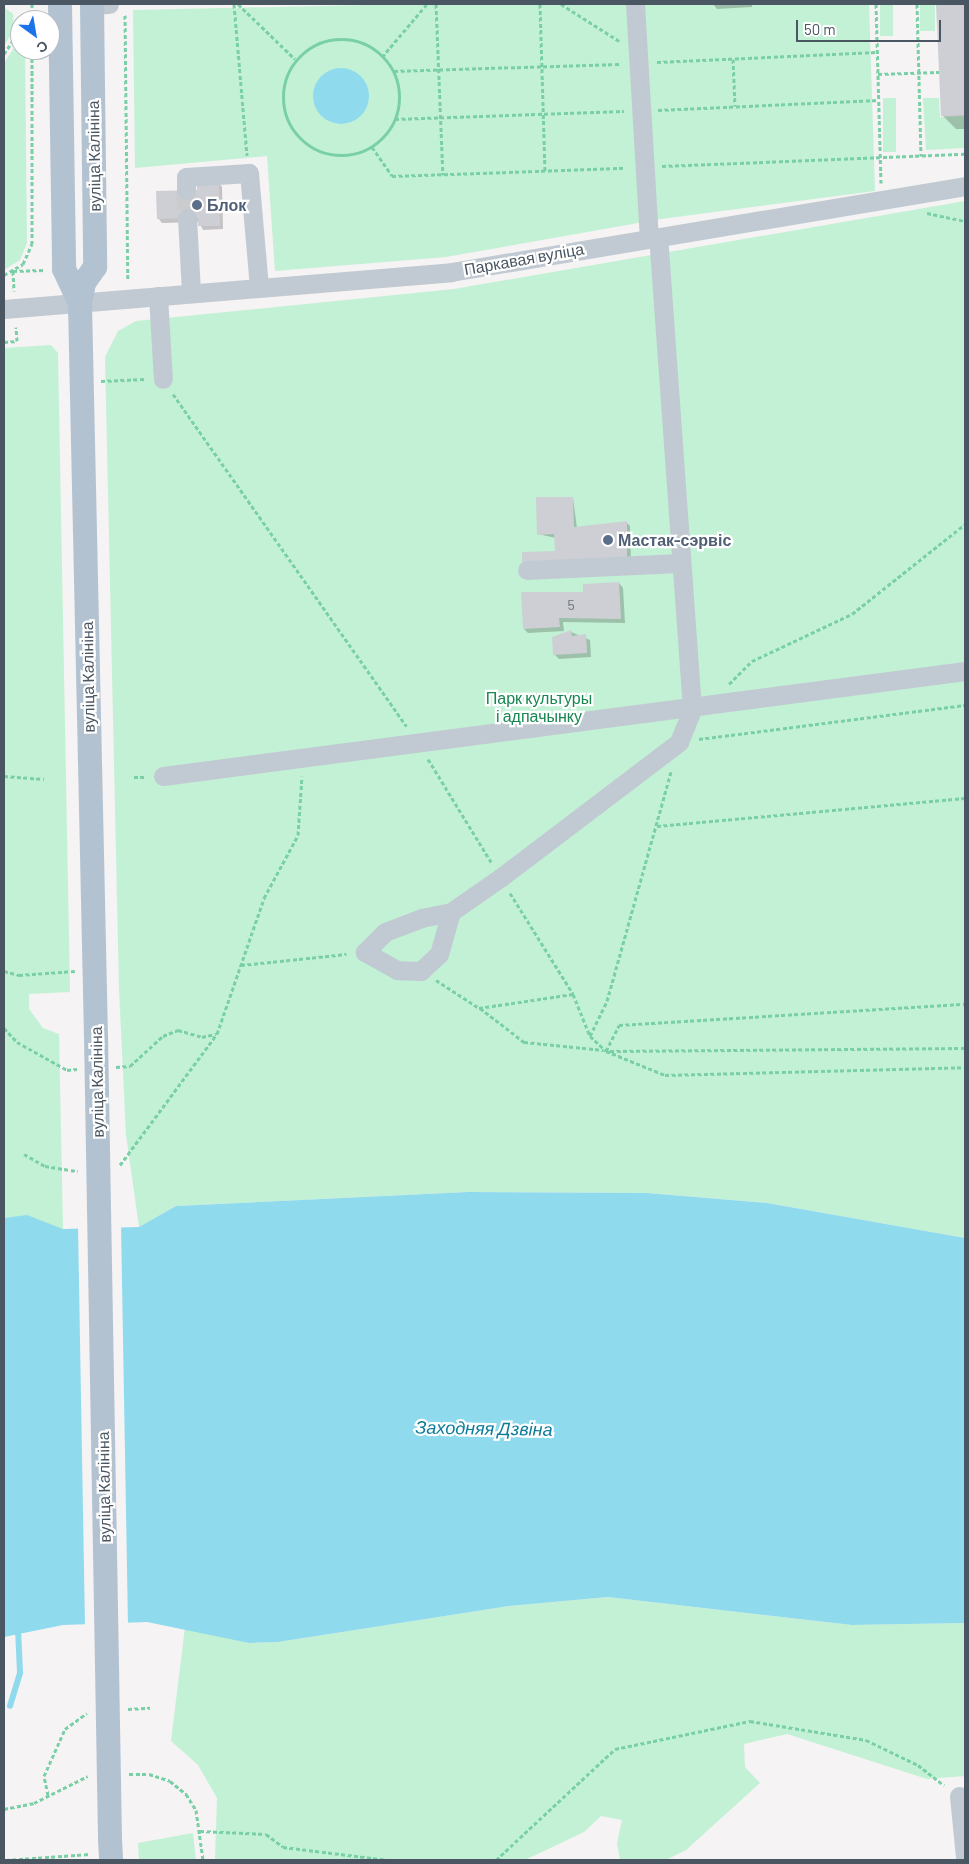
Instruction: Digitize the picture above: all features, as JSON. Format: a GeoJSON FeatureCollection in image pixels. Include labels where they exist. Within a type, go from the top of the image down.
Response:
{"type":"FeatureCollection","features":[{"type":"Feature","properties":{"kind":"main road","name":"вуліца Калініна"},"geometry":{"type":"LineString","coordinates":[[60,4],[64,269],[80,304]]}},
{"type":"Feature","properties":{"kind":"main road","name":"вуліца Калініна"},"geometry":{"type":"LineString","coordinates":[[97,4],[95,267],[84,283],[80,304],[111,1850]]}},
{"type":"Feature","properties":{"kind":"street"},"geometry":{"type":"LineString","coordinates":[[451,912],[439,954],[421,971],[397,970],[364,952],[385,932],[421,918],[451,912],[500,878],[679,742],[692,710],[635,4]]}},
{"type":"Feature","properties":{"kind":"street"},"geometry":{"type":"LineString","coordinates":[[186,190],[186,177],[249,173],[259,288]]}},
{"type":"Feature","properties":{"kind":"street","name":"Паркавая вуліца"},"geometry":{"type":"LineString","coordinates":[[4,309],[452,272],[965,186]]}},
{"type":"Feature","properties":{"kind":"street"},"geometry":{"type":"LineString","coordinates":[[186,218],[190,293]]}},
{"type":"Feature","properties":{"kind":"street"},"geometry":{"type":"LineString","coordinates":[[158,296],[163,379]]}},
{"type":"Feature","properties":{"kind":"street"},"geometry":{"type":"LineString","coordinates":[[527,570],[680,563]]}},
{"type":"Feature","properties":{"kind":"street"},"geometry":{"type":"LineString","coordinates":[[164,776],[416,741],[692,710],[965,671]]}},
{"type":"Feature","properties":{"kind":"street"},"geometry":{"type":"LineString","coordinates":[[958,1796],[965,1857]]}},
{"type":"Feature","properties":{"kind":"path"},"geometry":{"type":"LineString","coordinates":[[32,4],[32,10]]}},
{"type":"Feature","properties":{"kind":"path"},"geometry":{"type":"LineString","coordinates":[[125,4],[127,265]]}},
{"type":"Feature","properties":{"kind":"path"},"geometry":{"type":"LineString","coordinates":[[234,4],[249,173]]}},
{"type":"Feature","properties":{"kind":"path"},"geometry":{"type":"LineString","coordinates":[[238,4],[295,59]]}},
{"type":"Feature","properties":{"kind":"path"},"geometry":{"type":"LineString","coordinates":[[382,56],[427,4]]}},
{"type":"Feature","properties":{"kind":"path"},"geometry":{"type":"LineString","coordinates":[[372,146],[392,176],[443,175],[436,4]]}},
{"type":"Feature","properties":{"kind":"path"},"geometry":{"type":"LineString","coordinates":[[540,4],[545,171]]}},
{"type":"Feature","properties":{"kind":"path"},"geometry":{"type":"LineString","coordinates":[[561,4],[638,52]]}},
{"type":"Feature","properties":{"kind":"path"},"geometry":{"type":"LineString","coordinates":[[876,4],[882,199]]}},
{"type":"Feature","properties":{"kind":"path"},"geometry":{"type":"LineString","coordinates":[[917,4],[921,156]]}},
{"type":"Feature","properties":{"kind":"path"},"geometry":{"type":"LineString","coordinates":[[344,38],[363,43],[382,56],[394,71],[399,99],[395,119],[372,146],[335,155],[305,144],[291,128],[282,100],[286,76],[295,59],[316,44],[344,38]]}},
{"type":"Feature","properties":{"kind":"path"},"geometry":{"type":"LineString","coordinates":[[733,59],[735,106]]}},
{"type":"Feature","properties":{"kind":"path"},"geometry":{"type":"LineString","coordinates":[[4,275],[23,264],[32,244],[32,60]]}},
{"type":"Feature","properties":{"kind":"path"},"geometry":{"type":"LineString","coordinates":[[878,74],[939,72]]}},
{"type":"Feature","properties":{"kind":"path"},"geometry":{"type":"LineString","coordinates":[[886,157],[965,154]]}},
{"type":"Feature","properties":{"kind":"path"},"geometry":{"type":"LineString","coordinates":[[925,192],[926,213],[965,221]]}},
{"type":"Feature","properties":{"kind":"path"},"geometry":{"type":"LineString","coordinates":[[4,342],[17,341]]}},
{"type":"Feature","properties":{"kind":"path"},"geometry":{"type":"LineString","coordinates":[[184,412],[416,741],[573,994],[590,1036],[606,1051],[665,1075],[965,1067]]}},
{"type":"Feature","properties":{"kind":"path"},"geometry":{"type":"LineString","coordinates":[[728,704],[730,679],[752,661],[852,614],[965,524]]}},
{"type":"Feature","properties":{"kind":"path"},"geometry":{"type":"LineString","coordinates":[[590,1036],[607,1001],[679,742],[965,705]]}},
{"type":"Feature","properties":{"kind":"path"},"geometry":{"type":"LineString","coordinates":[[111,1171],[127,1160],[217,1034],[264,898],[298,835],[303,758]]}},
{"type":"Feature","properties":{"kind":"path"},"geometry":{"type":"LineString","coordinates":[[4,776],[44,778]]}},
{"type":"Feature","properties":{"kind":"path"},"geometry":{"type":"LineString","coordinates":[[657,826],[965,798]]}},
{"type":"Feature","properties":{"kind":"path"},"geometry":{"type":"LineString","coordinates":[[241,965],[364,952]]}},
{"type":"Feature","properties":{"kind":"path"},"geometry":{"type":"LineString","coordinates":[[4,971],[19,975],[67,971]]}},
{"type":"Feature","properties":{"kind":"path"},"geometry":{"type":"LineString","coordinates":[[421,971],[479,1008],[524,1042],[606,1051],[965,1048]]}},
{"type":"Feature","properties":{"kind":"path"},"geometry":{"type":"LineString","coordinates":[[479,1008],[573,994]]}},
{"type":"Feature","properties":{"kind":"path"},"geometry":{"type":"LineString","coordinates":[[606,1051],[618,1025],[965,1004]]}},
{"type":"Feature","properties":{"kind":"path"},"geometry":{"type":"LineString","coordinates":[[24,1154],[64,1172],[83,1172]]}},
{"type":"Feature","properties":{"kind":"path"},"geometry":{"type":"LineString","coordinates":[[121,1710],[150,1708]]}},
{"type":"Feature","properties":{"kind":"path"},"geometry":{"type":"LineString","coordinates":[[48,1795],[44,1776],[65,1728],[91,1711]]}},
{"type":"Feature","properties":{"kind":"path"},"geometry":{"type":"LineString","coordinates":[[496,1860],[615,1749],[750,1721],[866,1740],[918,1765],[958,1796]]}},
{"type":"Feature","properties":{"kind":"path"},"geometry":{"type":"LineString","coordinates":[[200,1832],[266,1834],[282,1847],[388,1860]]}},
{"type":"Feature","properties":{"kind":"path"},"geometry":{"type":"LineString","coordinates":[[6,1860],[88,1854]]}},
{"type":"Feature","properties":{"kind":"green space"},"geometry":{"type":"Polygon","coordinates":[[[414,4],[869,4],[875,191],[661,219],[446,257],[275,271],[267,156],[135,168],[133,10],[414,4]]]}},
{"type":"Feature","properties":{"kind":"green space"},"geometry":{"type":"Polygon","coordinates":[[[880,4],[893,4],[893,36],[880,36],[880,4]]]}},
{"type":"Feature","properties":{"kind":"green space"},"geometry":{"type":"Polygon","coordinates":[[[920,4],[935,4],[935,31],[920,31],[920,4]]]}},
{"type":"Feature","properties":{"kind":"green space"},"geometry":{"type":"Polygon","coordinates":[[[4,7],[10,12],[10,36],[4,46],[4,7]]]}},
{"type":"Feature","properties":{"kind":"green space"},"geometry":{"type":"Polygon","coordinates":[[[10,54],[10,60],[25,60],[27,243],[20,260],[4,270],[4,63],[10,54]]]}},
{"type":"Feature","properties":{"kind":"green space"},"geometry":{"type":"Polygon","coordinates":[[[883,98],[896,98],[896,152],[883,152],[883,98]]]}},
{"type":"Feature","properties":{"kind":"green space"},"geometry":{"type":"Polygon","coordinates":[[[923,98],[939,98],[940,117],[965,116],[965,148],[926,150],[923,98]]]}},
{"type":"Feature","properties":{"kind":"green space","name":"Парк культуры і адпачынку"},"geometry":{"type":"Polygon","coordinates":[[[965,201],[965,1238],[767,1203],[647,1193],[468,1192],[176,1206],[139,1227],[126,1135],[119,989],[105,357],[118,331],[136,321],[454,289],[965,201]]]}},
{"type":"Feature","properties":{"kind":"green space"},"geometry":{"type":"Polygon","coordinates":[[[51,345],[58,353],[70,992],[29,994],[29,1009],[43,1028],[59,1034],[63,1229],[27,1216],[4,1218],[4,348],[51,345]]]}},
{"type":"Feature","properties":{"kind":"green space"},"geometry":{"type":"Polygon","coordinates":[[[608,1597],[852,1625],[965,1623],[965,1776],[927,1779],[787,1734],[744,1744],[745,1767],[760,1783],[686,1850],[666,1860],[620,1860],[617,1843],[622,1820],[601,1816],[584,1832],[525,1860],[215,1860],[217,1798],[198,1765],[171,1741],[185,1627],[249,1643],[278,1642],[509,1606],[608,1597]]]}},
{"type":"Feature","properties":{"kind":"green space"},"geometry":{"type":"Polygon","coordinates":[[[193,1833],[196,1860],[139,1860],[138,1843],[193,1833]]]}},
{"type":"Feature","properties":{"kind":"water"},"geometry":{"type":"Polygon","coordinates":[[[335,68],[347,68],[357,72],[365,80],[369,96],[365,112],[357,120],[347,124],[335,124],[325,120],[317,112],[313,102],[313,90],[317,80],[325,72],[335,68]]]}},
{"type":"Feature","properties":{"kind":"water","name":"Заходняя Дзвіна"},"geometry":{"type":"Polygon","coordinates":[[[468,1192],[647,1193],[767,1203],[965,1238],[965,1623],[852,1625],[608,1597],[509,1606],[278,1642],[249,1643],[147,1622],[63,1625],[4,1637],[4,1218],[27,1215],[63,1229],[139,1227],[176,1206],[468,1192]]]}},
{"type":"Feature","properties":{"kind":"pier"},"geometry":{"type":"Polygon","coordinates":[[[121,1225],[128,1625],[85,1626],[78,1226],[121,1225]]]}},
{"type":"Feature","properties":{"kind":"building"},"geometry":{"type":"Polygon","coordinates":[[[936,4],[965,4],[965,115],[941,116],[936,4]]]}},
{"type":"Feature","properties":{"kind":"building"},"geometry":{"type":"Polygon","coordinates":[[[197,181],[219,181],[220,226],[198,226],[198,218],[157,219],[156,191],[197,190],[197,181]]]}},
{"type":"Feature","properties":{"kind":"building"},"geometry":{"type":"Polygon","coordinates":[[[536,497],[573,497],[574,527],[627,521],[627,559],[522,562],[522,552],[555,551],[554,534],[537,535],[536,497]]]}},
{"type":"Feature","properties":{"kind":"building"},"geometry":{"type":"Polygon","coordinates":[[[619,582],[621,619],[559,618],[560,627],[523,629],[521,592],[583,592],[583,584],[619,582]]]}},
{"type":"Feature","properties":{"kind":"building"},"geometry":{"type":"Polygon","coordinates":[[[571,630],[572,636],[586,634],[587,653],[553,655],[552,637],[571,630]]]}},
{"type":"Feature","properties":{"kind":"waterway"},"geometry":{"type":"LineString","coordinates":[[10,1706],[20,1673],[18,1629]]}},
{"type":"Feature","properties":{"kind":"tunnel"},"geometry":{"type":"LineString","coordinates":[[186,190],[187,218]]}},
{"type":"Feature","properties":{"kind":"place","name":"Блок"},"geometry":{"type":"Point","coordinates":[197,205]}},
{"type":"Feature","properties":{"kind":"place","name":"Мастак-сэрвіс"},"geometry":{"type":"Point","coordinates":[608,540]}}]}
